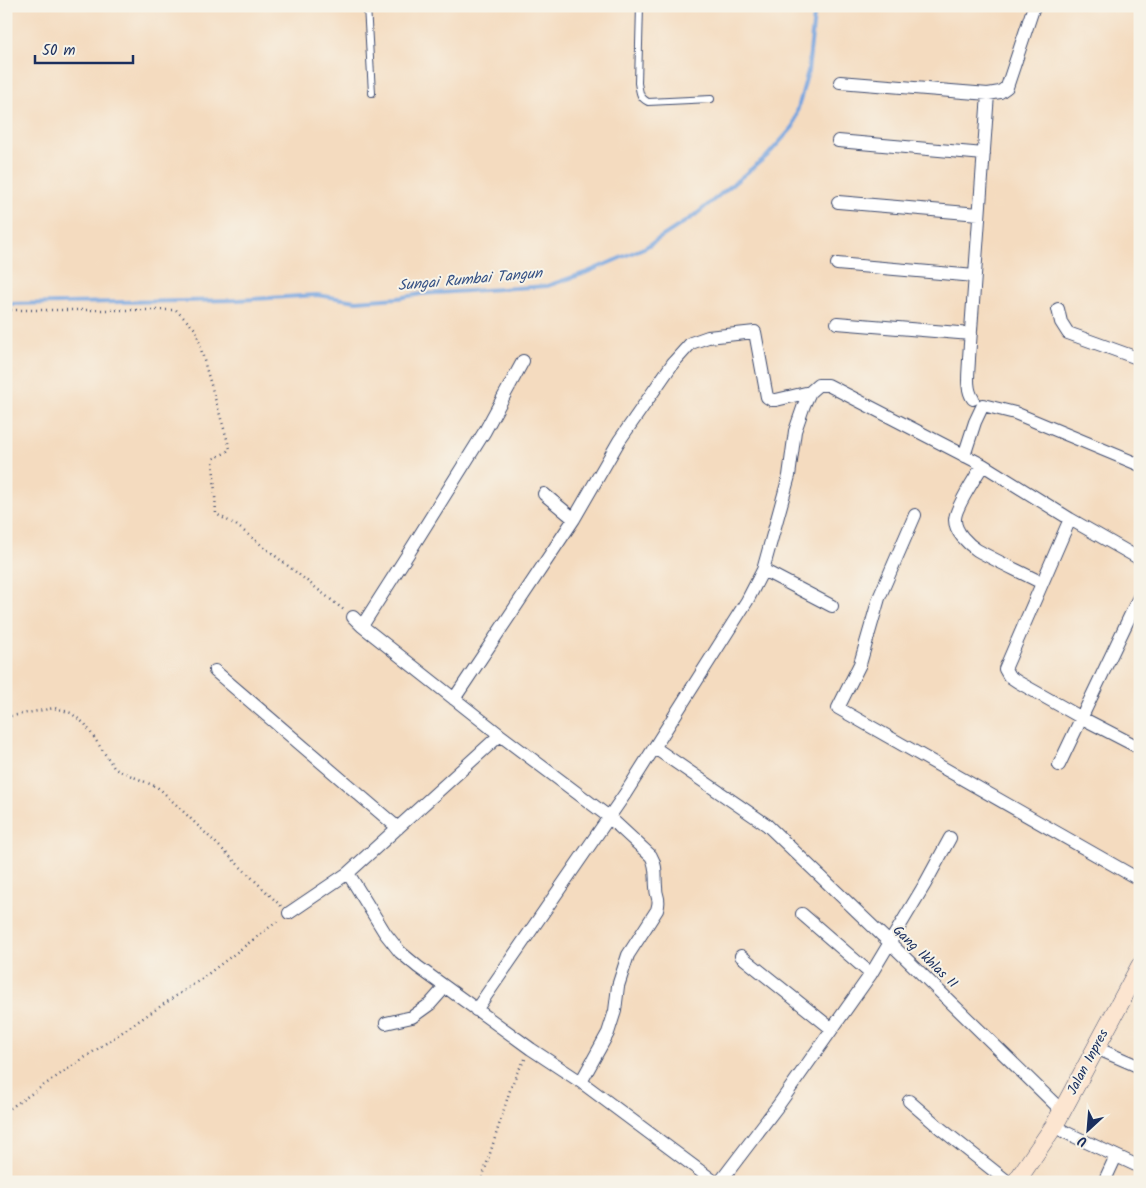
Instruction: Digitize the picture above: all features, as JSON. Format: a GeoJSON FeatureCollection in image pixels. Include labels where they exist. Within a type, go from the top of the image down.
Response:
{"type":"FeatureCollection","features":[{"type":"Feature","properties":{"kind":"main road","name":"Jalan Inpres"},"geometry":{"type":"LineString","coordinates":[[1016,1182],[1058,1118],[1140,966]]}},
{"type":"Feature","properties":{"kind":"street"},"geometry":{"type":"LineString","coordinates":[[840,82],[988,94],[1000,92],[1007,87],[1034,6]]}},
{"type":"Feature","properties":{"kind":"street"},"geometry":{"type":"LineString","coordinates":[[973,399],[968,385],[988,94]]}},
{"type":"Feature","properties":{"kind":"street"},"geometry":{"type":"LineString","coordinates":[[838,141],[984,154]]}},
{"type":"Feature","properties":{"kind":"street"},"geometry":{"type":"LineString","coordinates":[[838,202],[979,214]]}},
{"type":"Feature","properties":{"kind":"street"},"geometry":{"type":"LineString","coordinates":[[837,264],[975,276]]}},
{"type":"Feature","properties":{"kind":"street"},"geometry":{"type":"LineString","coordinates":[[1058,309],[1061,322],[1068,334],[1140,359]]}},
{"type":"Feature","properties":{"kind":"street"},"geometry":{"type":"LineString","coordinates":[[837,323],[971,334]]}},
{"type":"Feature","properties":{"kind":"street"},"geometry":{"type":"LineString","coordinates":[[454,699],[574,519],[619,441],[672,363],[691,343],[708,337],[755,332],[767,397],[776,400],[810,392]]}},
{"type":"Feature","properties":{"kind":"street"},"geometry":{"type":"LineString","coordinates":[[523,361],[485,431],[408,554],[358,622],[500,735],[609,817],[651,856],[654,862],[656,890],[660,899],[659,904],[628,956],[618,986],[608,1033],[581,1082]]}},
{"type":"Feature","properties":{"kind":"street"},"geometry":{"type":"LineString","coordinates":[[476,1010],[625,794],[748,602],[763,570],[789,476],[796,431],[804,405],[810,392],[818,385],[828,385],[964,456],[1140,558]]}},
{"type":"Feature","properties":{"kind":"street"},"geometry":{"type":"LineString","coordinates":[[964,456],[983,405],[1015,412],[1140,465]]}},
{"type":"Feature","properties":{"kind":"street"},"geometry":{"type":"LineString","coordinates":[[982,466],[956,514],[954,521],[959,534],[976,549],[1042,583]]}},
{"type":"Feature","properties":{"kind":"street"},"geometry":{"type":"LineString","coordinates":[[544,494],[574,519]]}},
{"type":"Feature","properties":{"kind":"street"},"geometry":{"type":"LineString","coordinates":[[915,515],[879,598],[860,664],[838,708],[1140,880]]}},
{"type":"Feature","properties":{"kind":"street"},"geometry":{"type":"LineString","coordinates":[[1070,519],[1005,669],[1009,676],[1018,682],[1140,748]]}},
{"type":"Feature","properties":{"kind":"street"},"geometry":{"type":"LineString","coordinates":[[763,570],[832,606]]}},
{"type":"Feature","properties":{"kind":"street"},"geometry":{"type":"LineString","coordinates":[[1059,765],[1140,595]]}},
{"type":"Feature","properties":{"kind":"street"},"geometry":{"type":"LineString","coordinates":[[215,671],[398,828]]}},
{"type":"Feature","properties":{"kind":"street"},"geometry":{"type":"LineString","coordinates":[[289,913],[348,874],[500,735]]}},
{"type":"Feature","properties":{"kind":"street","name":"Gang Ikhlas II"},"geometry":{"type":"LineString","coordinates":[[655,748],[762,822],[890,943],[1058,1118],[1116,1156],[1140,1167]]}},
{"type":"Feature","properties":{"kind":"street"},"geometry":{"type":"LineString","coordinates":[[720,1182],[777,1107],[871,974],[950,838]]}},
{"type":"Feature","properties":{"kind":"street"},"geometry":{"type":"LineString","coordinates":[[348,874],[385,933],[400,952],[476,1010],[581,1082],[715,1182]]}},
{"type":"Feature","properties":{"kind":"street"},"geometry":{"type":"LineString","coordinates":[[802,914],[871,974]]}},
{"type":"Feature","properties":{"kind":"street"},"geometry":{"type":"LineString","coordinates":[[741,956],[832,1029]]}},
{"type":"Feature","properties":{"kind":"street"},"geometry":{"type":"LineString","coordinates":[[386,1023],[412,1017],[430,1004],[445,987]]}},
{"type":"Feature","properties":{"kind":"street"},"geometry":{"type":"LineString","coordinates":[[1096,1048],[1140,1067]]}},
{"type":"Feature","properties":{"kind":"street"},"geometry":{"type":"LineString","coordinates":[[909,1101],[1008,1182]]}},
{"type":"Feature","properties":{"kind":"street"},"geometry":{"type":"LineString","coordinates":[[1104,1182],[1116,1156]]}},
{"type":"Feature","properties":{"kind":"lane"},"geometry":{"type":"LineString","coordinates":[[367,6],[372,92]]}},
{"type":"Feature","properties":{"kind":"lane"},"geometry":{"type":"LineString","coordinates":[[640,6],[638,83],[643,99],[648,102],[711,99]]}},
{"type":"Feature","properties":{"kind":"path"},"geometry":{"type":"LineString","coordinates":[[6,310],[176,310],[196,330],[230,449],[213,459],[216,514],[236,525],[358,622]]}},
{"type":"Feature","properties":{"kind":"path"},"geometry":{"type":"LineString","coordinates":[[6,717],[54,708],[77,717],[86,724],[112,767],[162,791],[289,913],[200,980],[6,1111]]}},
{"type":"Feature","properties":{"kind":"path"},"geometry":{"type":"LineString","coordinates":[[481,1182],[511,1087],[531,1049]]}},
{"type":"Feature","properties":{"kind":"waterway","name":"Sungai Rumbai Tangun"},"geometry":{"type":"LineString","coordinates":[[6,304],[238,300],[317,295],[356,301],[398,298],[421,294],[547,286],[585,273],[646,247],[694,216],[767,156],[793,127],[808,71],[815,6]]}}]}
